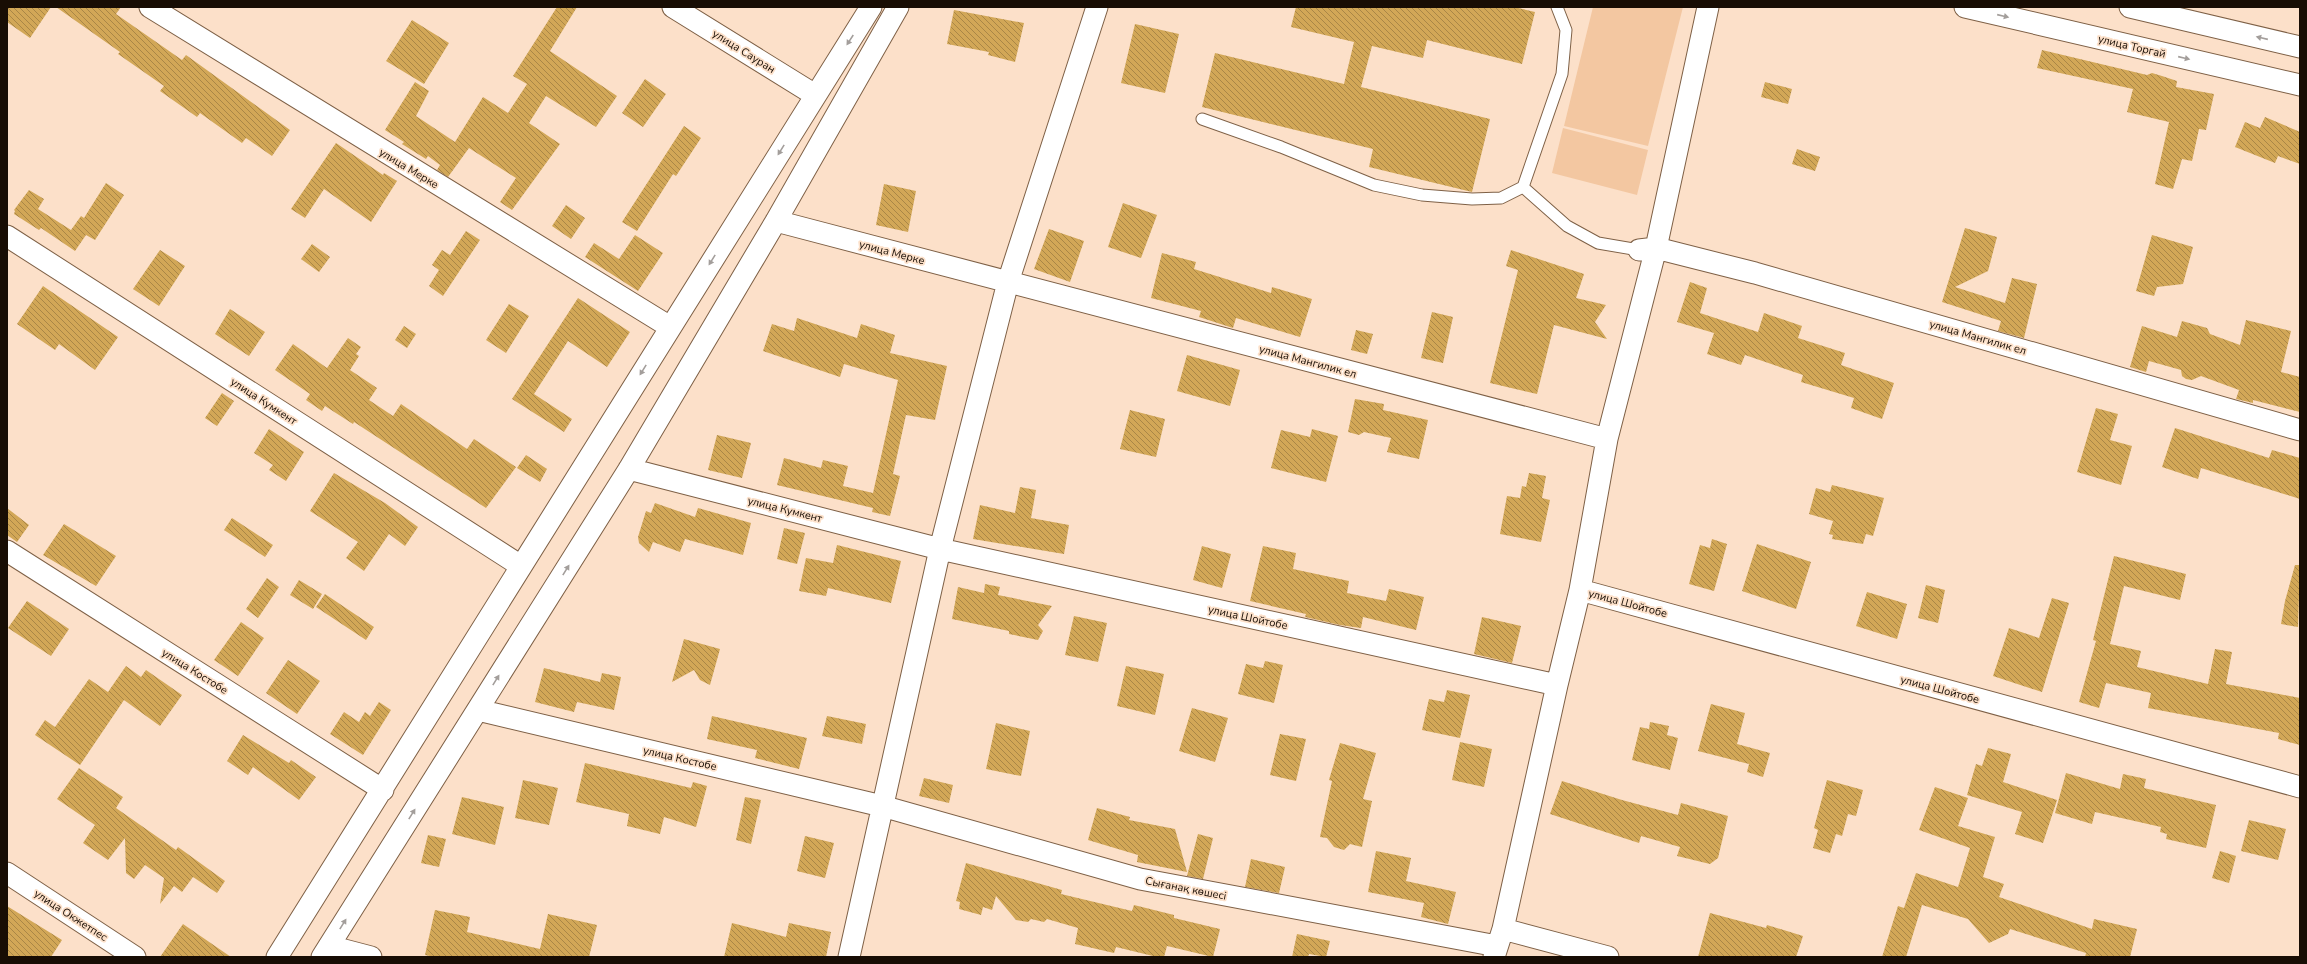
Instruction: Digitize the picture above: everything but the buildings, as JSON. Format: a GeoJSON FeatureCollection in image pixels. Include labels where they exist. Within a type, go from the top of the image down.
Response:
{"type":"FeatureCollection","features":[{"type":"Feature","properties":{"kind":"street","name":"улица Мерке"},"geometry":{"type":"LineString","coordinates":[[150,7],[670,327]]}},
{"type":"Feature","properties":{"kind":"street","name":"улица Сауран"},"geometry":{"type":"LineString","coordinates":[[673,7],[815,94]]}},
{"type":"Feature","properties":{"kind":"street"},"geometry":{"type":"LineString","coordinates":[[277,957],[383,790],[815,94],[871,7]]}},
{"type":"Feature","properties":{"kind":"street"},"geometry":{"type":"LineString","coordinates":[[370,957],[326,952],[629,469],[776,221],[898,7]]}},
{"type":"Feature","properties":{"kind":"street"},"geometry":{"type":"LineString","coordinates":[[849,957],[940,549],[1008,282],[1097,7]]}},
{"type":"Feature","properties":{"kind":"street"},"geometry":{"type":"LineString","coordinates":[[1498,944],[1580,590],[1607,439],[1647,249],[1708,7]]}},
{"type":"Feature","properties":{"kind":"street","name":"улица Торгай"},"geometry":{"type":"LineString","coordinates":[[1965,7],[2300,85]]}},
{"type":"Feature","properties":{"kind":"street"},"geometry":{"type":"LineString","coordinates":[[2130,7],[2300,46]]}},
{"type":"Feature","properties":{"kind":"street","name":"улица Мерке"},"geometry":{"type":"LineString","coordinates":[[776,221],[1008,282]]}},
{"type":"Feature","properties":{"kind":"street","name":"улица Кумкент"},"geometry":{"type":"LineString","coordinates":[[7,236],[521,566]]}},
{"type":"Feature","properties":{"kind":"street","name":"улица Мангилик ел"},"geometry":{"type":"LineString","coordinates":[[1647,249],[1755,273],[2300,430]]}},
{"type":"Feature","properties":{"kind":"street","name":"улица Мангилик ел"},"geometry":{"type":"LineString","coordinates":[[1008,282],[1607,439]]}},
{"type":"Feature","properties":{"kind":"street","name":"улица Кумкент"},"geometry":{"type":"LineString","coordinates":[[629,469],[940,549]]}},
{"type":"Feature","properties":{"kind":"street","name":"улица Шойтобе"},"geometry":{"type":"LineString","coordinates":[[940,549],[1557,685]]}},
{"type":"Feature","properties":{"kind":"street","name":"улица Костобе"},"geometry":{"type":"LineString","coordinates":[[7,551],[383,790]]}},
{"type":"Feature","properties":{"kind":"street","name":"улица Шойтобе"},"geometry":{"type":"LineString","coordinates":[[1580,590],[2300,787]]}},
{"type":"Feature","properties":{"kind":"street","name":"улица Костобе"},"geometry":{"type":"LineString","coordinates":[[478,710],[882,806]]}},
{"type":"Feature","properties":{"kind":"street","name":"Сығанақ көшесі"},"geometry":{"type":"LineString","coordinates":[[882,806],[1140,879],[1498,944],[1608,957]]}},
{"type":"Feature","properties":{"kind":"street","name":"улица Окжетпес"},"geometry":{"type":"LineString","coordinates":[[7,873],[135,957]]}},
{"type":"Feature","properties":{"kind":"lane"},"geometry":{"type":"LineString","coordinates":[[1202,119],[1281,147],[1374,185],[1422,195],[1472,199],[1501,198],[1523,187],[1562,74],[1566,30],[1557,7]]}},
{"type":"Feature","properties":{"kind":"lane"},"geometry":{"type":"LineString","coordinates":[[1523,187],[1545,208],[1573,230],[1598,243],[1647,249]]}},
{"type":"Feature","properties":{"kind":"shaded area"},"geometry":{"type":"Polygon","coordinates":[[[1593,7],[1683,7],[1648,146],[1564,126],[1593,7]]]}},
{"type":"Feature","properties":{"kind":"shaded area"},"geometry":{"type":"Polygon","coordinates":[[[1563,128],[1648,150],[1637,195],[1552,173],[1563,128]]]}}]}
